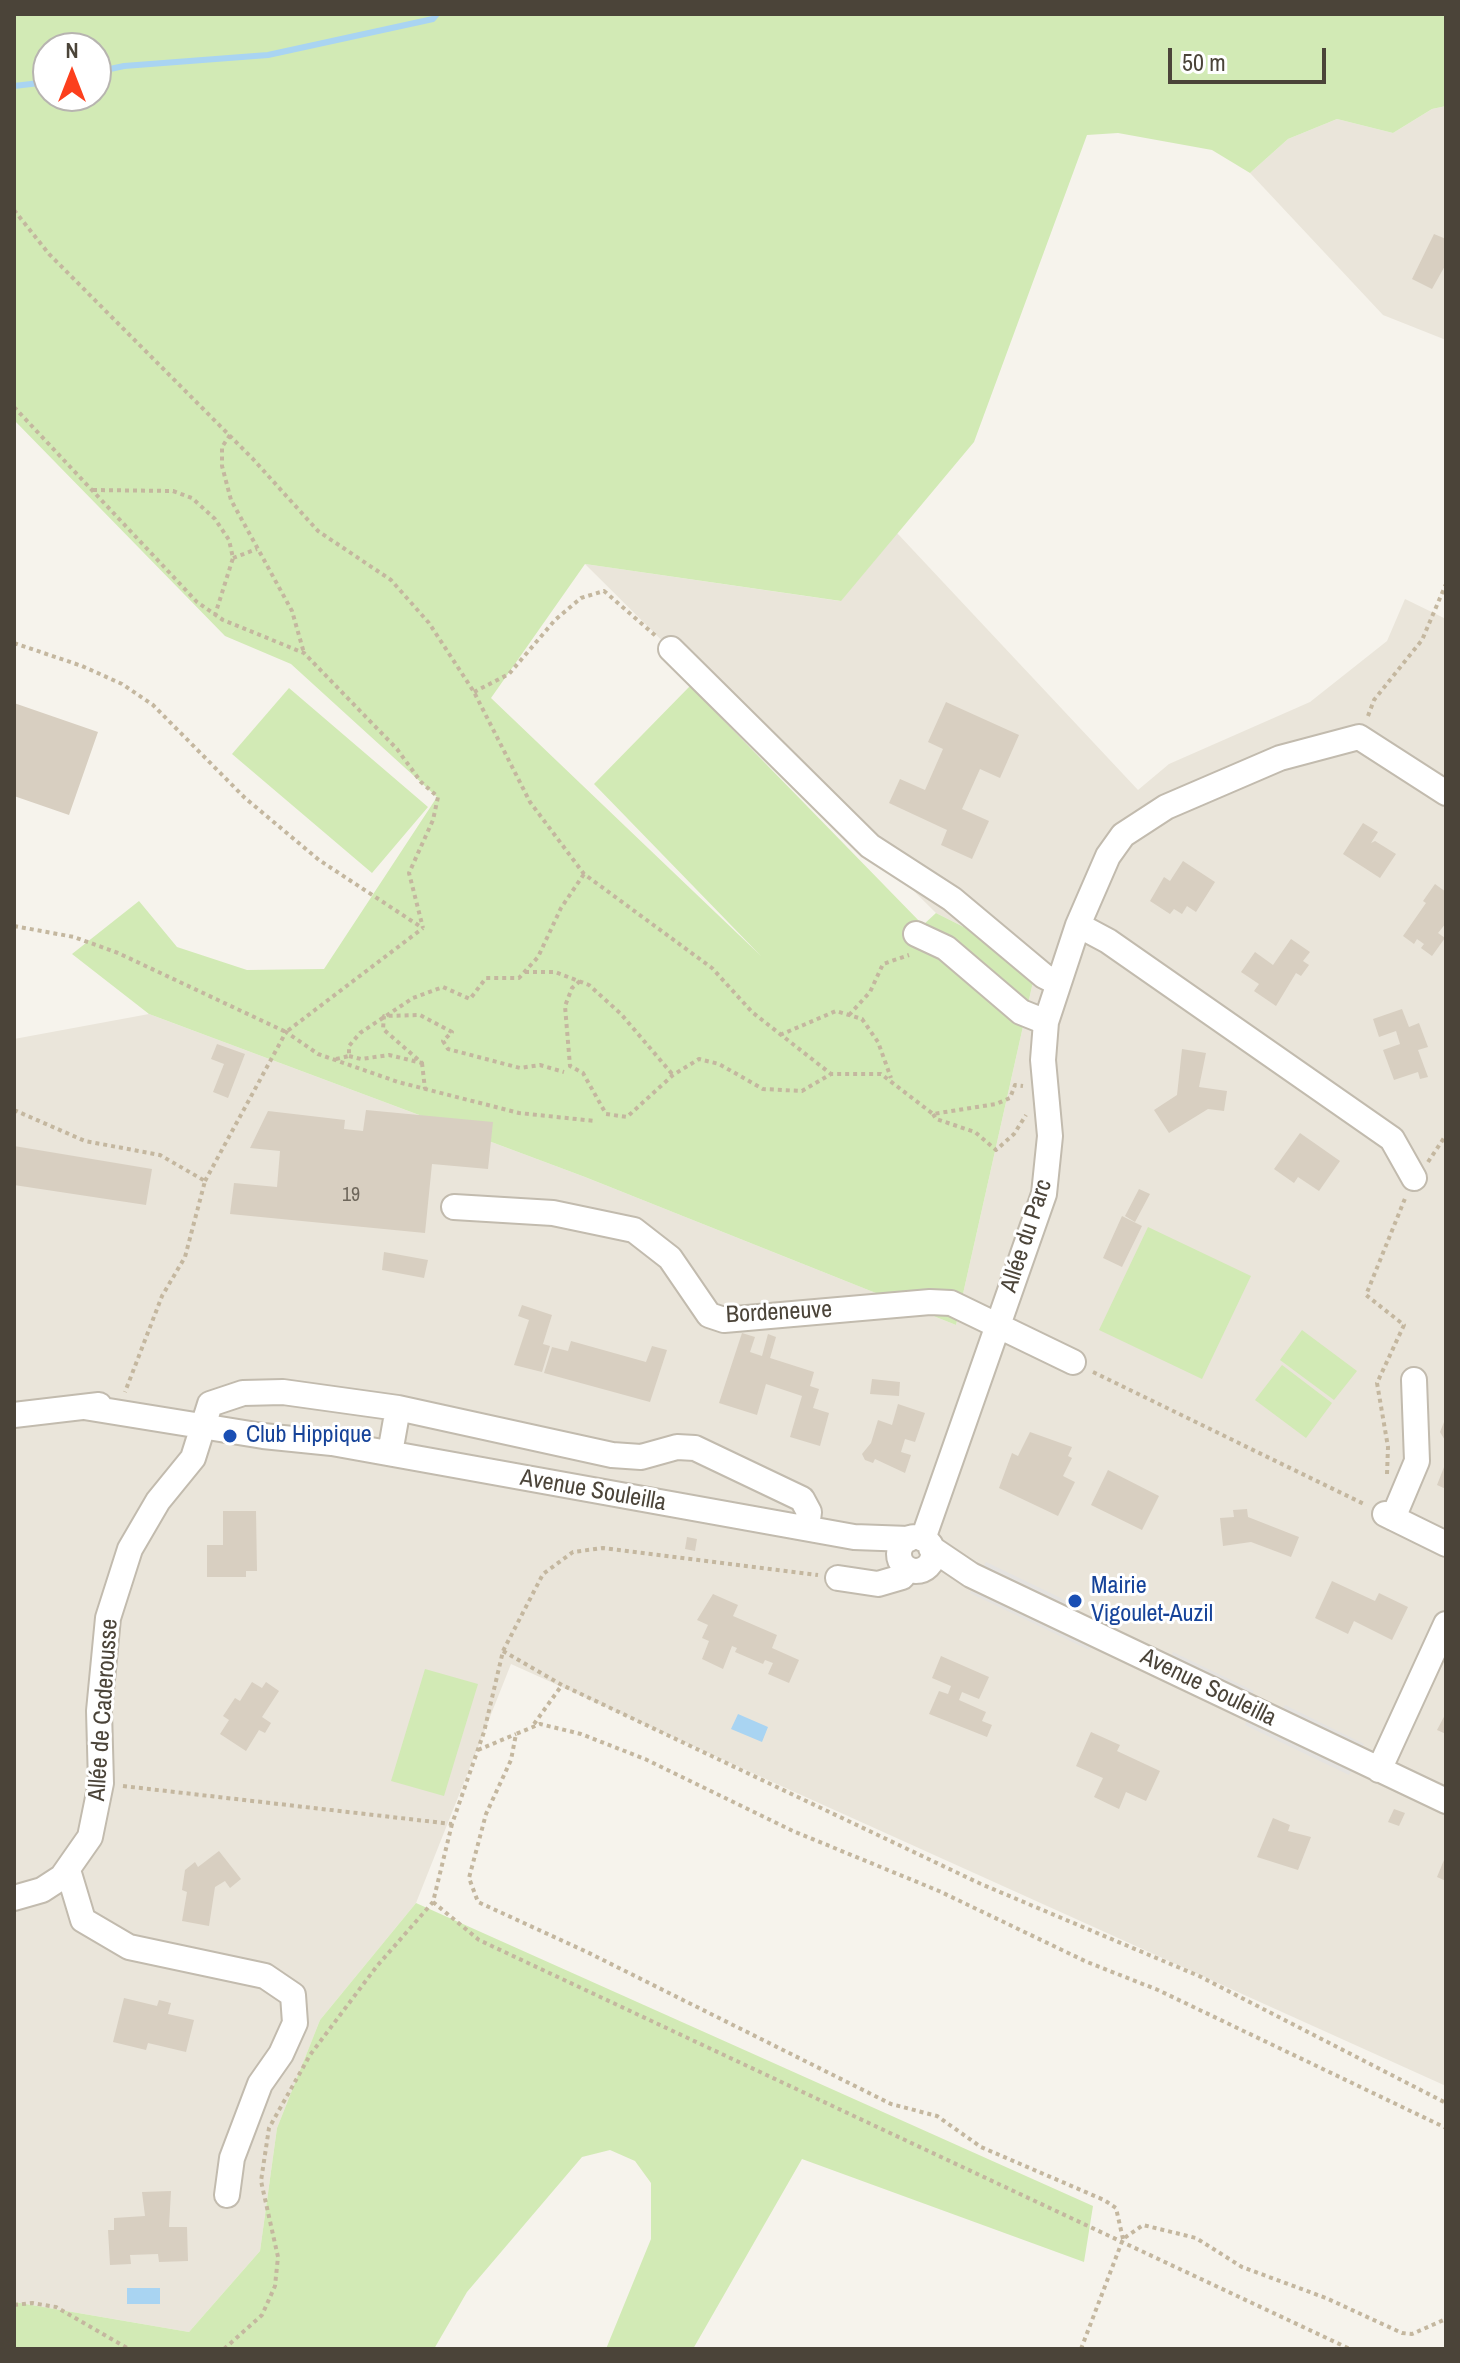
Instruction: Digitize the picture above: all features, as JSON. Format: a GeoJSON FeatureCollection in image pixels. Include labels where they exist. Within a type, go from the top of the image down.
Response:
{"type":"FeatureCollection","features":[{"type":"Feature","properties":{"kind":"street"},"geometry":{"type":"LineString","coordinates":[[671,649],[870,846],[952,899],[1044,976],[1058,983]]}},
{"type":"Feature","properties":{"kind":"street"},"geometry":{"type":"LineString","coordinates":[[1359,737],[1446,793]]}},
{"type":"Feature","properties":{"kind":"street","name":"Allée du Parc"},"geometry":{"type":"LineString","coordinates":[[916,1554],[1044,1194],[1049,1166],[1043,1060],[1046,1022],[1078,925],[1108,856],[1123,835],[1142,820],[1280,758],[1332,741],[1359,737]]}},
{"type":"Feature","properties":{"kind":"street"},"geometry":{"type":"LineString","coordinates":[[1078,925],[1108,941],[1392,1139],[1414,1178]]}},
{"type":"Feature","properties":{"kind":"street"},"geometry":{"type":"LineString","coordinates":[[916,934],[946,948],[1021,1012],[1046,1022]]}},
{"type":"Feature","properties":{"kind":"street","name":"Bordeneuve"},"geometry":{"type":"LineString","coordinates":[[454,1207],[553,1213],[634,1230],[670,1258],[709,1315],[724,1320],[930,1302],[951,1303],[1073,1362]]}},
{"type":"Feature","properties":{"kind":"street"},"geometry":{"type":"LineString","coordinates":[[1414,1380],[1417,1461],[1389,1516],[1446,1544]]}},
{"type":"Feature","properties":{"kind":"street"},"geometry":{"type":"LineString","coordinates":[[204,1417],[210,1404],[243,1393],[283,1392],[398,1408],[612,1455],[641,1457],[677,1447],[695,1448],[802,1499],[809,1512],[807,1528]]}},
{"type":"Feature","properties":{"kind":"street"},"geometry":{"type":"LineString","coordinates":[[14,1415],[125,1403],[204,1417]]}},
{"type":"Feature","properties":{"kind":"street"},"geometry":{"type":"LineString","coordinates":[[84,1407],[204,1417]]}},
{"type":"Feature","properties":{"kind":"street"},"geometry":{"type":"LineString","coordinates":[[390,1453],[398,1408]]}},
{"type":"Feature","properties":{"kind":"street","name":"Avenue Souleilla"},"geometry":{"type":"LineString","coordinates":[[204,1417],[854,1537],[916,1554],[971,1575],[1446,1801]]}},
{"type":"Feature","properties":{"kind":"street","name":"Allée de Caderousse"},"geometry":{"type":"LineString","coordinates":[[14,1898],[42,1890],[68,1870],[90,1837],[101,1783],[99,1711],[108,1618],[130,1549],[158,1501],[193,1458],[204,1417]]}},
{"type":"Feature","properties":{"kind":"street"},"geometry":{"type":"LineString","coordinates":[[838,1578],[878,1584],[902,1577],[916,1554]]}},
{"type":"Feature","properties":{"kind":"street"},"geometry":{"type":"LineString","coordinates":[[1379,1770],[1446,1624]]}},
{"type":"Feature","properties":{"kind":"street"},"geometry":{"type":"LineString","coordinates":[[68,1870],[83,1920],[129,1947],[265,1976],[293,1995],[295,2023],[281,2054],[260,2084],[232,2158],[227,2195]]}},
{"type":"Feature","properties":{"kind":"path"},"geometry":{"type":"LineString","coordinates":[[14,210],[49,254],[230,435],[318,531],[391,580],[429,623],[474,692],[530,802],[584,874],[712,968],[779,1035],[831,1074]]}},
{"type":"Feature","properties":{"kind":"path"},"geometry":{"type":"LineString","coordinates":[[14,407],[197,602],[215,615],[304,653],[397,749],[421,782],[438,797],[433,820],[409,873],[423,928]]}},
{"type":"Feature","properties":{"kind":"path"},"geometry":{"type":"LineString","coordinates":[[230,435],[222,447],[222,466],[231,500],[292,611],[304,653]]}},
{"type":"Feature","properties":{"kind":"path"},"geometry":{"type":"LineString","coordinates":[[93,490],[173,491],[192,498],[215,519],[229,540],[233,558],[215,615]]}},
{"type":"Feature","properties":{"kind":"path"},"geometry":{"type":"LineString","coordinates":[[233,558],[257,549]]}},
{"type":"Feature","properties":{"kind":"path"},"geometry":{"type":"LineString","coordinates":[[1359,737],[1374,700],[1422,640],[1446,584]]}},
{"type":"Feature","properties":{"kind":"path"},"geometry":{"type":"LineString","coordinates":[[474,692],[509,674],[555,620],[581,598],[604,591],[671,649]]}},
{"type":"Feature","properties":{"kind":"path"},"geometry":{"type":"LineString","coordinates":[[14,643],[82,666],[122,684],[153,705],[245,798],[319,860],[423,928]]}},
{"type":"Feature","properties":{"kind":"path"},"geometry":{"type":"LineString","coordinates":[[349,1056],[349,1046],[360,1033],[413,998],[443,987],[470,999],[486,978],[519,978],[538,957],[561,908],[584,874]]}},
{"type":"Feature","properties":{"kind":"path"},"geometry":{"type":"LineString","coordinates":[[14,926],[74,937],[118,953],[286,1032],[318,1054],[334,1060],[425,1089],[519,1113],[595,1121]]}},
{"type":"Feature","properties":{"kind":"path"},"geometry":{"type":"LineString","coordinates":[[125,1403],[125,1391],[162,1296],[185,1257],[205,1181],[286,1032],[423,928]]}},
{"type":"Feature","properties":{"kind":"path"},"geometry":{"type":"LineString","coordinates":[[849,1015],[870,992],[883,964],[946,948]]}},
{"type":"Feature","properties":{"kind":"path"},"geometry":{"type":"LineString","coordinates":[[525,972],[555,972],[580,981],[621,1014],[673,1075]]}},
{"type":"Feature","properties":{"kind":"path"},"geometry":{"type":"LineString","coordinates":[[580,981],[572,988],[565,1006],[570,1066],[583,1073],[606,1114],[627,1117],[673,1075],[699,1059],[719,1064],[763,1089],[802,1091],[831,1074],[881,1074],[936,1119],[975,1132],[996,1150],[1014,1134],[1032,1107]]}},
{"type":"Feature","properties":{"kind":"path"},"geometry":{"type":"LineString","coordinates":[[779,1035],[836,1011],[862,1019],[878,1042],[892,1081]]}},
{"type":"Feature","properties":{"kind":"path"},"geometry":{"type":"LineString","coordinates":[[384,1016],[420,1015],[443,1025],[452,1032],[443,1041],[448,1049],[471,1057],[520,1068],[540,1065],[564,1072]]}},
{"type":"Feature","properties":{"kind":"path"},"geometry":{"type":"LineString","coordinates":[[384,1016],[383,1029],[422,1063],[425,1089]]}},
{"type":"Feature","properties":{"kind":"path"},"geometry":{"type":"LineString","coordinates":[[334,1060],[349,1056],[361,1059],[389,1055],[422,1063]]}},
{"type":"Feature","properties":{"kind":"path"},"geometry":{"type":"LineString","coordinates":[[933,1114],[996,1104],[1010,1098],[1015,1085],[1031,1087]]}},
{"type":"Feature","properties":{"kind":"path"},"geometry":{"type":"LineString","coordinates":[[14,1110],[85,1141],[160,1155],[205,1181]]}},
{"type":"Feature","properties":{"kind":"path"},"geometry":{"type":"LineString","coordinates":[[1073,1362],[1389,1516],[1388,1447],[1377,1383],[1404,1325],[1366,1295],[1414,1178],[1446,1135]]}},
{"type":"Feature","properties":{"kind":"path"},"geometry":{"type":"LineString","coordinates":[[224,2349],[262,2315],[275,2286],[278,2257],[261,2181],[269,2128],[319,2042],[377,1966],[433,1902],[452,1824],[478,1750],[503,1651],[543,1574],[573,1552],[603,1548],[838,1578]]}},
{"type":"Feature","properties":{"kind":"path"},"geometry":{"type":"LineString","coordinates":[[503,1651],[562,1685],[981,1884],[1199,1976],[1446,2103]]}},
{"type":"Feature","properties":{"kind":"path"},"geometry":{"type":"LineString","coordinates":[[478,1750],[534,1724],[562,1685]]}},
{"type":"Feature","properties":{"kind":"path"},"geometry":{"type":"LineString","coordinates":[[534,1724],[581,1734],[645,1759],[793,1831],[939,1891],[1087,1962],[1158,1990],[1446,2128]]}},
{"type":"Feature","properties":{"kind":"path"},"geometry":{"type":"LineString","coordinates":[[516,1734],[511,1760],[486,1814],[469,1878],[478,1902],[587,1952],[891,2104],[937,2116],[981,2147],[1116,2208],[1123,2239],[1081,2349]]}},
{"type":"Feature","properties":{"kind":"path"},"geometry":{"type":"LineString","coordinates":[[101,1783],[452,1824]]}},
{"type":"Feature","properties":{"kind":"path"},"geometry":{"type":"LineString","coordinates":[[433,1902],[479,1940],[1123,2239],[1350,2349]]}},
{"type":"Feature","properties":{"kind":"path"},"geometry":{"type":"LineString","coordinates":[[1123,2239],[1143,2225],[1196,2238],[1242,2267],[1326,2298],[1402,2333],[1412,2334],[1446,2319]]}},
{"type":"Feature","properties":{"kind":"path"},"geometry":{"type":"LineString","coordinates":[[14,2305],[32,2303],[56,2307],[129,2349]]}},
{"type":"Feature","properties":{"kind":"shaded area"},"geometry":{"type":"Polygon","coordinates":[[[1446,106],[1446,340],[1383,315],[1250,173],[1288,139],[1337,119],[1393,133],[1432,109],[1446,106]]]}},
{"type":"Feature","properties":{"kind":"shaded area"},"geometry":{"type":"Polygon","coordinates":[[[897,533],[1138,790],[1169,764],[1310,702],[1387,641],[1405,599],[1446,619],[1446,2086],[511,1664],[416,1903],[320,2020],[277,2128],[260,2251],[189,2332],[14,2302],[14,1039],[149,1014],[585,1177],[956,1325],[1037,964],[936,913],[585,564],[840,601],[897,533]]]}},
{"type":"Feature","properties":{"kind":"shaded area"},"geometry":{"type":"Polygon","coordinates":[[[986,1562],[1067,1601],[1064,1608],[982,1569],[986,1562]]]}},
{"type":"Feature","properties":{"kind":"shaded area"},"geometry":{"type":"Polygon","coordinates":[[[974,1587],[1093,1644],[1089,1650],[970,1593],[974,1587]]]}},
{"type":"Feature","properties":{"kind":"shaded area"},"geometry":{"type":"Polygon","coordinates":[[[1173,1652],[1254,1691],[1251,1697],[1170,1659],[1173,1652]]]}},
{"type":"Feature","properties":{"kind":"shaded area"},"geometry":{"type":"Polygon","coordinates":[[[1285,1705],[1364,1744],[1361,1750],[1281,1712],[1285,1705]]]}},
{"type":"Feature","properties":{"kind":"shaded area"},"geometry":{"type":"Polygon","coordinates":[[[1248,1718],[1352,1769],[1349,1775],[1245,1725],[1248,1718]]]}},
{"type":"Feature","properties":{"kind":"green space"},"geometry":{"type":"Polygon","coordinates":[[[14,14],[1446,14],[1446,106],[1432,109],[1393,133],[1337,119],[1288,139],[1250,173],[1212,150],[1118,133],[1087,135],[974,442],[841,601],[585,564],[491,698],[761,956],[594,784],[690,686],[923,925],[936,913],[1037,964],[956,1325],[585,1177],[149,1014],[72,954],[139,901],[177,947],[247,970],[324,969],[437,797],[291,664],[225,636],[14,420],[14,14]]]}},
{"type":"Feature","properties":{"kind":"green space"},"geometry":{"type":"Polygon","coordinates":[[[289,688],[428,807],[372,873],[232,754],[289,688]]]}},
{"type":"Feature","properties":{"kind":"green space"},"geometry":{"type":"Polygon","coordinates":[[[1148,1227],[1251,1276],[1202,1379],[1099,1330],[1148,1227]]]}},
{"type":"Feature","properties":{"kind":"green space"},"geometry":{"type":"Polygon","coordinates":[[[1302,1330],[1357,1371],[1334,1400],[1280,1360],[1302,1330]]]}},
{"type":"Feature","properties":{"kind":"green space"},"geometry":{"type":"Polygon","coordinates":[[[1282,1365],[1332,1403],[1306,1438],[1255,1400],[1282,1365]]]}},
{"type":"Feature","properties":{"kind":"green space"},"geometry":{"type":"Polygon","coordinates":[[[425,1669],[478,1684],[444,1796],[391,1781],[425,1669]]]}},
{"type":"Feature","properties":{"kind":"green space"},"geometry":{"type":"Polygon","coordinates":[[[416,1903],[1093,2206],[1084,2262],[802,2159],[693,2349],[606,2349],[651,2239],[651,2183],[635,2161],[610,2150],[582,2157],[467,2292],[434,2349],[14,2349],[14,2302],[189,2332],[260,2251],[277,2128],[320,2020],[416,1903]]]}},
{"type":"Feature","properties":{"kind":"water"},"geometry":{"type":"Polygon","coordinates":[[[738,1714],[768,1727],[762,1742],[731,1729],[738,1714]]]}},
{"type":"Feature","properties":{"kind":"water"},"geometry":{"type":"Polygon","coordinates":[[[127,2288],[160,2288],[160,2304],[127,2304],[127,2288]]]}},
{"type":"Feature","properties":{"kind":"building"},"geometry":{"type":"Polygon","coordinates":[[[1434,234],[1446,239],[1446,264],[1432,289],[1412,279],[1434,234]]]}},
{"type":"Feature","properties":{"kind":"building"},"geometry":{"type":"Polygon","coordinates":[[[946,702],[1019,735],[1000,778],[980,769],[962,809],[989,821],[972,859],[941,845],[947,830],[889,803],[900,779],[925,790],[943,749],[928,742],[946,702]]]}},
{"type":"Feature","properties":{"kind":"building"},"geometry":{"type":"Polygon","coordinates":[[[14,703],[98,732],[69,815],[14,796],[14,703]]]}},
{"type":"Feature","properties":{"kind":"building"},"geometry":{"type":"Polygon","coordinates":[[[1363,823],[1378,832],[1371,843],[1375,841],[1396,854],[1380,878],[1343,854],[1363,823]]]}},
{"type":"Feature","properties":{"kind":"building"},"geometry":{"type":"Polygon","coordinates":[[[1183,861],[1215,882],[1196,912],[1187,906],[1182,914],[1174,909],[1170,914],[1150,901],[1164,877],[1170,881],[1183,861]]]}},
{"type":"Feature","properties":{"kind":"building"},"geometry":{"type":"Polygon","coordinates":[[[1435,884],[1446,892],[1446,923],[1438,933],[1445,938],[1432,956],[1421,948],[1424,944],[1417,939],[1414,944],[1403,936],[1435,884]]]}},
{"type":"Feature","properties":{"kind":"building"},"geometry":{"type":"Polygon","coordinates":[[[1291,939],[1310,952],[1303,961],[1309,965],[1301,976],[1296,973],[1276,1006],[1254,991],[1259,984],[1241,972],[1255,952],[1273,965],[1291,939]]]}},
{"type":"Feature","properties":{"kind":"building"},"geometry":{"type":"Polygon","coordinates":[[[1402,1009],[1409,1027],[1419,1023],[1428,1047],[1418,1050],[1428,1077],[1420,1079],[1418,1072],[1394,1080],[1383,1050],[1400,1044],[1396,1031],[1379,1037],[1373,1019],[1402,1009]]]}},
{"type":"Feature","properties":{"kind":"building"},"geometry":{"type":"Polygon","coordinates":[[[217,1044],[245,1054],[228,1098],[213,1092],[224,1064],[211,1059],[217,1044]]]}},
{"type":"Feature","properties":{"kind":"building"},"geometry":{"type":"Polygon","coordinates":[[[1182,1049],[1206,1053],[1199,1087],[1227,1091],[1224,1111],[1208,1109],[1169,1133],[1154,1110],[1177,1095],[1182,1049]]]}},
{"type":"Feature","properties":{"kind":"building"},"geometry":{"type":"Polygon","coordinates":[[[366,1110],[493,1122],[488,1169],[432,1164],[425,1233],[230,1214],[234,1183],[277,1187],[280,1151],[250,1148],[268,1111],[345,1120],[344,1129],[363,1131],[366,1110]]]}},
{"type":"Feature","properties":{"kind":"building"},"geometry":{"type":"Polygon","coordinates":[[[1300,1133],[1340,1161],[1319,1191],[1298,1177],[1294,1183],[1274,1169],[1300,1133]]]}},
{"type":"Feature","properties":{"kind":"building"},"geometry":{"type":"Polygon","coordinates":[[[14,1146],[152,1169],[146,1205],[14,1185],[14,1146]]]}},
{"type":"Feature","properties":{"kind":"building"},"geometry":{"type":"Polygon","coordinates":[[[1139,1189],[1150,1194],[1135,1222],[1125,1216],[1139,1189]]]}},
{"type":"Feature","properties":{"kind":"building"},"geometry":{"type":"Polygon","coordinates":[[[1122,1216],[1142,1226],[1122,1267],[1103,1258],[1122,1216]]]}},
{"type":"Feature","properties":{"kind":"building"},"geometry":{"type":"Polygon","coordinates":[[[384,1252],[428,1260],[424,1278],[382,1270],[384,1252]]]}},
{"type":"Feature","properties":{"kind":"building"},"geometry":{"type":"Polygon","coordinates":[[[522,1305],[552,1315],[543,1344],[550,1346],[542,1372],[514,1365],[529,1320],[518,1316],[522,1305]]]}},
{"type":"Feature","properties":{"kind":"building"},"geometry":{"type":"Polygon","coordinates":[[[742,1333],[755,1337],[750,1352],[762,1356],[768,1334],[776,1337],[770,1358],[814,1372],[810,1386],[819,1389],[813,1408],[829,1413],[820,1446],[790,1437],[802,1396],[766,1384],[757,1415],[719,1403],[742,1333]]]}},
{"type":"Feature","properties":{"kind":"building"},"geometry":{"type":"Polygon","coordinates":[[[571,1341],[646,1362],[652,1346],[667,1350],[650,1402],[544,1373],[552,1347],[568,1351],[571,1341]]]}},
{"type":"Feature","properties":{"kind":"building"},"geometry":{"type":"Polygon","coordinates":[[[872,1379],[900,1382],[899,1396],[870,1394],[872,1379]]]}},
{"type":"Feature","properties":{"kind":"building"},"geometry":{"type":"Polygon","coordinates":[[[898,1404],[925,1413],[915,1442],[905,1439],[901,1452],[911,1455],[905,1473],[875,1459],[873,1463],[865,1460],[862,1454],[871,1443],[878,1420],[892,1425],[898,1404]]]}},
{"type":"Feature","properties":{"kind":"building"},"geometry":{"type":"Polygon","coordinates":[[[1446,1417],[1446,1442],[1440,1432],[1446,1417]]]}},
{"type":"Feature","properties":{"kind":"building"},"geometry":{"type":"Polygon","coordinates":[[[1030,1432],[1072,1447],[1068,1456],[1072,1458],[1063,1476],[1075,1482],[1058,1516],[999,1488],[1012,1453],[1018,1456],[1030,1432]]]}},
{"type":"Feature","properties":{"kind":"building"},"geometry":{"type":"Polygon","coordinates":[[[1446,1462],[1446,1489],[1437,1485],[1446,1462]]]}},
{"type":"Feature","properties":{"kind":"building"},"geometry":{"type":"Polygon","coordinates":[[[1108,1470],[1159,1496],[1142,1530],[1091,1505],[1108,1470]]]}},
{"type":"Feature","properties":{"kind":"building"},"geometry":{"type":"Polygon","coordinates":[[[1247,1509],[1248,1517],[1299,1537],[1291,1557],[1251,1542],[1223,1546],[1220,1518],[1234,1517],[1233,1510],[1247,1509]]]}},
{"type":"Feature","properties":{"kind":"building"},"geometry":{"type":"Polygon","coordinates":[[[223,1511],[256,1511],[257,1571],[246,1571],[246,1577],[207,1577],[207,1545],[223,1545],[223,1511]]]}},
{"type":"Feature","properties":{"kind":"building"},"geometry":{"type":"Polygon","coordinates":[[[687,1537],[697,1539],[695,1551],[685,1549],[687,1537]]]}},
{"type":"Feature","properties":{"kind":"building"},"geometry":{"type":"Polygon","coordinates":[[[1332,1581],[1375,1601],[1379,1593],[1408,1607],[1392,1640],[1354,1621],[1348,1634],[1315,1618],[1332,1581]]]}},
{"type":"Feature","properties":{"kind":"building"},"geometry":{"type":"Polygon","coordinates":[[[713,1594],[738,1605],[733,1616],[777,1635],[772,1648],[799,1660],[789,1683],[768,1674],[773,1663],[765,1660],[763,1664],[735,1652],[737,1648],[732,1646],[723,1669],[702,1659],[709,1641],[702,1638],[708,1625],[697,1620],[713,1594]]]}},
{"type":"Feature","properties":{"kind":"building"},"geometry":{"type":"Polygon","coordinates":[[[941,1656],[989,1677],[979,1699],[962,1692],[959,1700],[986,1712],[982,1721],[992,1725],[987,1737],[929,1714],[939,1691],[948,1694],[951,1686],[932,1678],[941,1656]]]}},
{"type":"Feature","properties":{"kind":"building"},"geometry":{"type":"Polygon","coordinates":[[[252,1682],[262,1688],[266,1682],[279,1691],[262,1717],[271,1723],[265,1733],[259,1730],[246,1751],[220,1734],[229,1720],[223,1716],[235,1698],[240,1701],[252,1682]]]}},
{"type":"Feature","properties":{"kind":"building"},"geometry":{"type":"Polygon","coordinates":[[[1446,1713],[1446,1734],[1437,1730],[1446,1713]]]}},
{"type":"Feature","properties":{"kind":"building"},"geometry":{"type":"Polygon","coordinates":[[[1091,1732],[1120,1745],[1117,1751],[1160,1771],[1146,1801],[1126,1792],[1119,1809],[1094,1797],[1103,1778],[1076,1766],[1091,1732]]]}},
{"type":"Feature","properties":{"kind":"building"},"geometry":{"type":"Polygon","coordinates":[[[1394,1809],[1405,1813],[1399,1826],[1388,1822],[1394,1809]]]}},
{"type":"Feature","properties":{"kind":"building"},"geometry":{"type":"Polygon","coordinates":[[[1273,1818],[1290,1825],[1288,1831],[1311,1837],[1298,1870],[1257,1857],[1273,1818]]]}},
{"type":"Feature","properties":{"kind":"building"},"geometry":{"type":"Polygon","coordinates":[[[219,1851],[241,1879],[230,1888],[225,1881],[215,1887],[209,1926],[182,1921],[187,1892],[182,1890],[185,1870],[195,1862],[198,1867],[219,1851]]]}},
{"type":"Feature","properties":{"kind":"building"},"geometry":{"type":"Polygon","coordinates":[[[1446,1855],[1446,1881],[1437,1877],[1446,1855]]]}},
{"type":"Feature","properties":{"kind":"building"},"geometry":{"type":"Polygon","coordinates":[[[124,1998],[157,2006],[159,2000],[171,2003],[168,2014],[194,2020],[186,2052],[148,2043],[146,2050],[113,2042],[124,1998]]]}},
{"type":"Feature","properties":{"kind":"building"},"geometry":{"type":"Polygon","coordinates":[[[171,2191],[169,2227],[187,2227],[188,2261],[159,2262],[158,2254],[130,2255],[131,2264],[110,2265],[108,2230],[114,2230],[114,2218],[145,2216],[142,2192],[171,2191]]]}},
{"type":"Feature","properties":{"kind":"waterway"},"geometry":{"type":"LineString","coordinates":[[112,69],[268,55],[433,19],[437,14]]}},
{"type":"Feature","properties":{"kind":"waterway"},"geometry":{"type":"LineString","coordinates":[[14,86],[32,84]]}},
{"type":"Feature","properties":{"kind":"place","name":"Club Hippique"},"geometry":{"type":"Point","coordinates":[230,1436]}},
{"type":"Feature","properties":{"kind":"place","name":"Mairie Vigoulet-Auzil"},"geometry":{"type":"Point","coordinates":[1075,1601]}}]}
